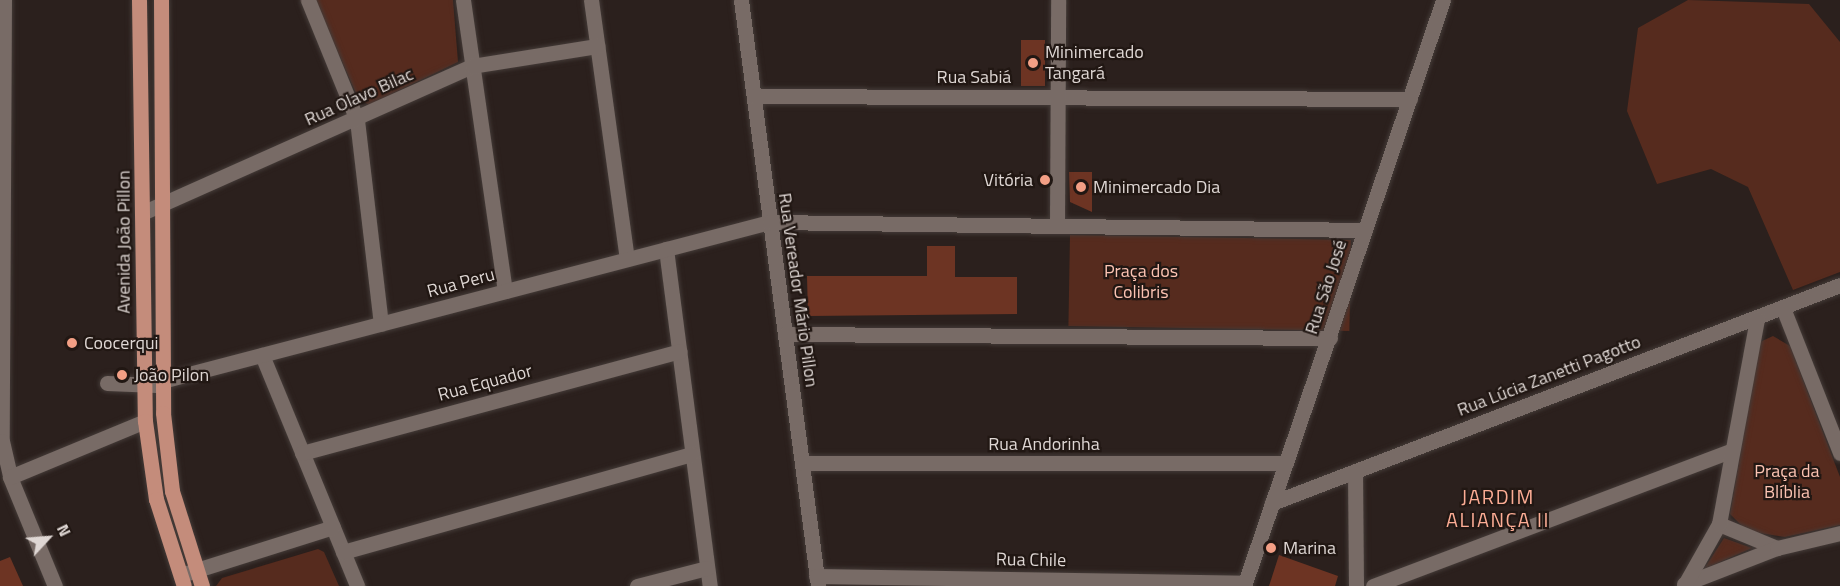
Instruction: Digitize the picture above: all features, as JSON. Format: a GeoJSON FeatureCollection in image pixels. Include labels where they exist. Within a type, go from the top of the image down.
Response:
{"type":"FeatureCollection","features":[{"type":"Feature","properties":{"kind":"main road","name":"Avenida João Pillon"},"geometry":{"type":"LineString","coordinates":[[139,0],[144,212],[143,386],[145,421],[156,499],[182,580]]}},
{"type":"Feature","properties":{"kind":"main road"},"geometry":{"type":"LineString","coordinates":[[161,0],[164,202],[162,386],[172,491],[202,586]]}},
{"type":"Feature","properties":{"kind":"street"},"geometry":{"type":"LineString","coordinates":[[4,0],[2,441],[10,477],[55,586]]}},
{"type":"Feature","properties":{"kind":"street"},"geometry":{"type":"LineString","coordinates":[[308,0],[357,120],[381,324]]}},
{"type":"Feature","properties":{"kind":"street"},"geometry":{"type":"LineString","coordinates":[[463,0],[505,291]]}},
{"type":"Feature","properties":{"kind":"street"},"geometry":{"type":"LineString","coordinates":[[591,0],[627,259]]}},
{"type":"Feature","properties":{"kind":"street","name":"Rua Vereador Mário Pillon"},"geometry":{"type":"LineString","coordinates":[[741,0],[817,581]]}},
{"type":"Feature","properties":{"kind":"street"},"geometry":{"type":"LineString","coordinates":[[1057,225],[1058,0]]}},
{"type":"Feature","properties":{"kind":"street","name":"Rua São José"},"geometry":{"type":"LineString","coordinates":[[1244,584],[1330,338],[1443,0]]}},
{"type":"Feature","properties":{"kind":"street","name":"Rua Olavo Bilac"},"geometry":{"type":"LineString","coordinates":[[144,212],[357,120],[472,66],[597,46]]}},
{"type":"Feature","properties":{"kind":"street","name":"Rua Sabiá"},"geometry":{"type":"LineString","coordinates":[[753,96],[1410,99]]}},
{"type":"Feature","properties":{"kind":"street"},"geometry":{"type":"LineString","coordinates":[[770,222],[1365,230]]}},
{"type":"Feature","properties":{"kind":"street","name":"Rua Peru"},"geometry":{"type":"LineString","coordinates":[[162,386],[262,355],[770,222]]}},
{"type":"Feature","properties":{"kind":"street"},"geometry":{"type":"LineString","coordinates":[[666,249],[710,586]]}},
{"type":"Feature","properties":{"kind":"street","name":"Rua Lúcia Zanetti Pagotto"},"geometry":{"type":"LineString","coordinates":[[1272,503],[1840,285]]}},
{"type":"Feature","properties":{"kind":"street"},"geometry":{"type":"LineString","coordinates":[[1783,308],[1839,446]]}},
{"type":"Feature","properties":{"kind":"street"},"geometry":{"type":"LineString","coordinates":[[1683,585],[1719,524],[1757,318]]}},
{"type":"Feature","properties":{"kind":"street"},"geometry":{"type":"LineString","coordinates":[[784,334],[1330,338]]}},
{"type":"Feature","properties":{"kind":"street","name":"Rua Equador"},"geometry":{"type":"LineString","coordinates":[[302,453],[678,351]]}},
{"type":"Feature","properties":{"kind":"street"},"geometry":{"type":"LineString","coordinates":[[262,355],[357,586]]}},
{"type":"Feature","properties":{"kind":"street"},"geometry":{"type":"LineString","coordinates":[[106,383],[162,386]]}},
{"type":"Feature","properties":{"kind":"street"},"geometry":{"type":"LineString","coordinates":[[10,477],[145,421]]}},
{"type":"Feature","properties":{"kind":"street"},"geometry":{"type":"LineString","coordinates":[[1373,586],[1732,450]]}},
{"type":"Feature","properties":{"kind":"street"},"geometry":{"type":"LineString","coordinates":[[343,552],[692,454]]}},
{"type":"Feature","properties":{"kind":"street","name":"Rua Andorinha"},"geometry":{"type":"LineString","coordinates":[[802,463],[1286,463]]}},
{"type":"Feature","properties":{"kind":"street"},"geometry":{"type":"LineString","coordinates":[[1355,471],[1356,586]]}},
{"type":"Feature","properties":{"kind":"street"},"geometry":{"type":"LineString","coordinates":[[1719,524],[1776,548]]}},
{"type":"Feature","properties":{"kind":"street"},"geometry":{"type":"LineString","coordinates":[[182,580],[196,570],[333,527]]}},
{"type":"Feature","properties":{"kind":"street"},"geometry":{"type":"LineString","coordinates":[[1683,585],[1776,548],[1840,533]]}},
{"type":"Feature","properties":{"kind":"street"},"geometry":{"type":"LineString","coordinates":[[637,586],[707,568]]}},
{"type":"Feature","properties":{"kind":"street","name":"Rua Chile"},"geometry":{"type":"LineString","coordinates":[[817,581],[1244,584]]}},
{"type":"Feature","properties":{"kind":"green space"},"geometry":{"type":"Polygon","coordinates":[[[315,0],[453,0],[458,62],[369,105],[358,98],[315,0]]]}},
{"type":"Feature","properties":{"kind":"green space"},"geometry":{"type":"Polygon","coordinates":[[[1688,0],[1809,4],[1840,42],[1840,272],[1793,290],[1748,187],[1711,169],[1657,184],[1627,111],[1638,28],[1688,0]]]}},
{"type":"Feature","properties":{"kind":"green space","name":"Praça dos Colibris"},"geometry":{"type":"Polygon","coordinates":[[[1070,235],[1351,240],[1349,331],[1068,326],[1070,235]]]}},
{"type":"Feature","properties":{"kind":"green space","name":"Praça da Blíblia"},"geometry":{"type":"Polygon","coordinates":[[[1773,336],[1790,346],[1840,477],[1840,525],[1785,537],[1747,531],[1730,514],[1760,342],[1773,336]]]}},
{"type":"Feature","properties":{"kind":"green space"},"geometry":{"type":"Polygon","coordinates":[[[1724,538],[1752,548],[1704,569],[1724,538]]]}},
{"type":"Feature","properties":{"kind":"green space"},"geometry":{"type":"Polygon","coordinates":[[[318,549],[324,552],[339,586],[216,586],[222,578],[318,549]]]}},
{"type":"Feature","properties":{"kind":"building","name":"Minimercado Tangará"},"geometry":{"type":"Polygon","coordinates":[[[1021,40],[1045,40],[1045,86],[1021,86],[1021,40]]]}},
{"type":"Feature","properties":{"kind":"building","name":"Minimercado Dia"},"geometry":{"type":"Polygon","coordinates":[[[1069,172],[1092,172],[1092,212],[1070,202],[1069,172]]]}},
{"type":"Feature","properties":{"kind":"building"},"geometry":{"type":"Polygon","coordinates":[[[927,246],[955,246],[955,277],[1017,277],[1017,314],[808,316],[807,276],[927,276],[927,246]]]}},
{"type":"Feature","properties":{"kind":"building"},"geometry":{"type":"Polygon","coordinates":[[[1279,555],[1338,576],[1335,586],[1269,586],[1279,555]]]}},
{"type":"Feature","properties":{"kind":"building"},"geometry":{"type":"Polygon","coordinates":[[[10,557],[23,586],[0,586],[0,561],[10,557]]]}},
{"type":"Feature","properties":{"kind":"place","name":"Minimercado Tangará"},"geometry":{"type":"Point","coordinates":[1033,63]}},
{"type":"Feature","properties":{"kind":"place","name":"Vitória"},"geometry":{"type":"Point","coordinates":[1045,180]}},
{"type":"Feature","properties":{"kind":"place","name":"Minimercado Dia"},"geometry":{"type":"Point","coordinates":[1081,187]}},
{"type":"Feature","properties":{"kind":"place","name":"Coocerqui"},"geometry":{"type":"Point","coordinates":[72,343]}},
{"type":"Feature","properties":{"kind":"place","name":"João Pilon"},"geometry":{"type":"Point","coordinates":[122,375]}},
{"type":"Feature","properties":{"kind":"place","name":"Marina"},"geometry":{"type":"Point","coordinates":[1271,548]}},
{"type":"Feature","properties":{"kind":"district","name":"JARDIM ALIANÇA II"},"geometry":{"type":"Point","coordinates":[1498,508]}}]}
